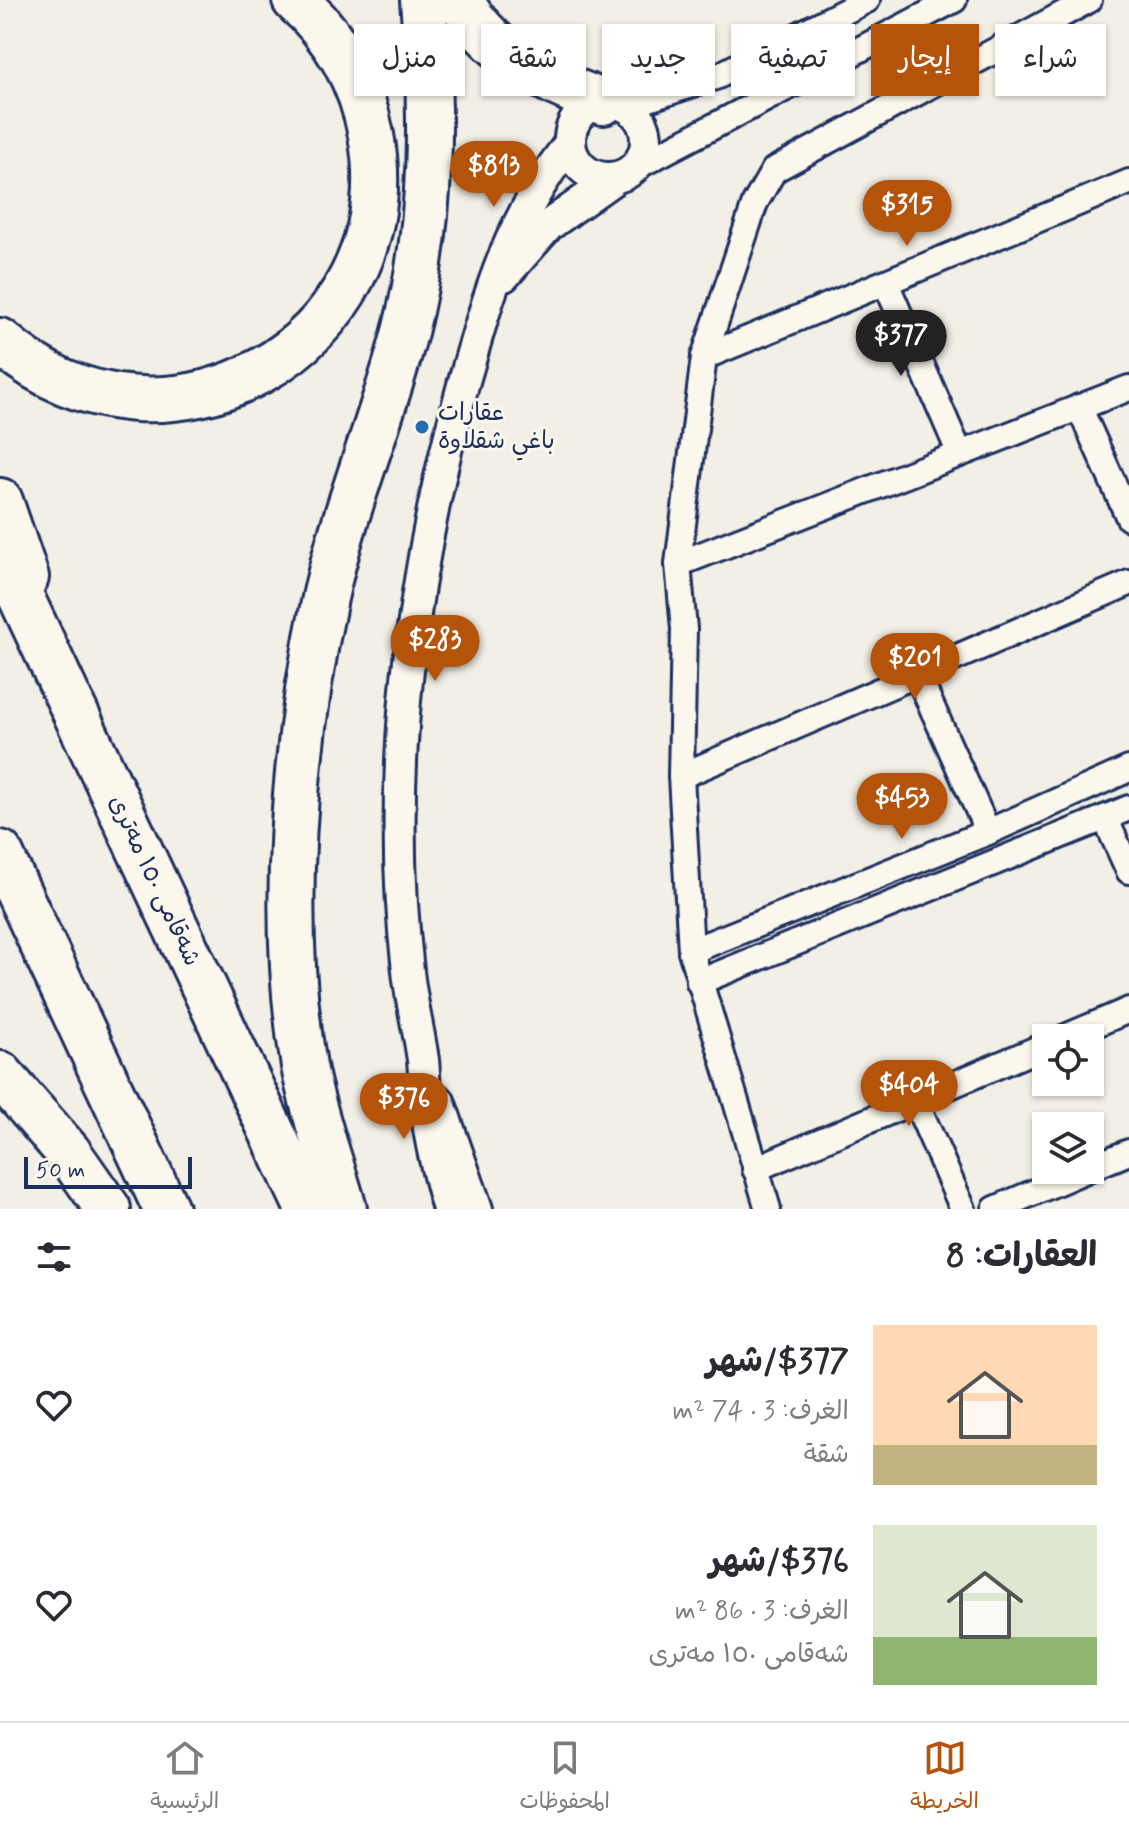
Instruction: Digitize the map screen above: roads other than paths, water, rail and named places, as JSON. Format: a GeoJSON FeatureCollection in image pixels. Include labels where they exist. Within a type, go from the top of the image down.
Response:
{"type":"FeatureCollection","features":[{"type":"Feature","properties":{"kind":"highway"},"geometry":{"type":"LineString","coordinates":[[0,341],[32,364],[76,387],[124,399],[173,400],[221,390],[266,370],[305,341],[337,304],[353,276],[369,232],[376,185],[369,123],[352,72],[322,26],[295,0]]}},
{"type":"Feature","properties":{"kind":"highway"},"geometry":{"type":"LineString","coordinates":[[344,1209],[304,1067],[291,912],[296,822],[308,702],[325,597],[392,378],[418,268],[431,130],[423,0]]}},
{"type":"Feature","properties":{"kind":"highway"},"geometry":{"type":"LineString","coordinates":[[460,0],[487,38],[530,71],[615,104]]}},
{"type":"Feature","properties":{"kind":"highway"},"geometry":{"type":"LineString","coordinates":[[0,501],[86,737]]}},
{"type":"Feature","properties":{"kind":"highway","name":"شەقامی ١٥٠ مەتری"},"geometry":{"type":"LineString","coordinates":[[0,552],[308,1209]]}},
{"type":"Feature","properties":{"kind":"highway"},"geometry":{"type":"LineString","coordinates":[[0,853],[166,1209]]}},
{"type":"Feature","properties":{"kind":"highway"},"geometry":{"type":"LineString","coordinates":[[0,1074],[68,1152],[108,1209]]}},
{"type":"Feature","properties":{"kind":"street"},"geometry":{"type":"LineString","coordinates":[[448,1209],[426,1113],[423,1063],[408,971],[401,867],[404,728],[416,604],[436,481],[485,308],[515,227],[546,173],[569,144],[574,121],[592,105],[615,104],[718,76],[867,0]]}},
{"type":"Feature","properties":{"kind":"street"},"geometry":{"type":"LineString","coordinates":[[485,308],[513,264],[540,234],[570,208],[625,172],[954,0]]}},
{"type":"Feature","properties":{"kind":"street"},"geometry":{"type":"LineString","coordinates":[[768,1209],[691,951],[681,776],[684,629],[678,564],[704,357],[755,203],[774,170],[1089,0]]}},
{"type":"Feature","properties":{"kind":"street"},"geometry":{"type":"LineString","coordinates":[[569,144],[580,167],[602,178],[625,172],[647,139],[641,120],[615,104]]}},
{"type":"Feature","properties":{"kind":"street"},"geometry":{"type":"LineString","coordinates":[[704,357],[1129,182]]}},
{"type":"Feature","properties":{"kind":"street"},"geometry":{"type":"LineString","coordinates":[[886,283],[960,454]]}},
{"type":"Feature","properties":{"kind":"street"},"geometry":{"type":"LineString","coordinates":[[678,564],[1129,388]]}},
{"type":"Feature","properties":{"kind":"street"},"geometry":{"type":"LineString","coordinates":[[1079,407],[1129,518]]}},
{"type":"Feature","properties":{"kind":"street"},"geometry":{"type":"LineString","coordinates":[[681,776],[1129,583]]}},
{"type":"Feature","properties":{"kind":"street"},"geometry":{"type":"LineString","coordinates":[[917,674],[988,832]]}},
{"type":"Feature","properties":{"kind":"street"},"geometry":{"type":"LineString","coordinates":[[691,951],[988,832],[1129,769]]}},
{"type":"Feature","properties":{"kind":"street"},"geometry":{"type":"LineString","coordinates":[[699,982],[1129,808]]}},
{"type":"Feature","properties":{"kind":"street"},"geometry":{"type":"LineString","coordinates":[[1105,818],[1129,871]]}},
{"type":"Feature","properties":{"kind":"street"},"geometry":{"type":"LineString","coordinates":[[1096,1024],[1129,1010]]}},
{"type":"Feature","properties":{"kind":"street"},"geometry":{"type":"LineString","coordinates":[[755,1169],[1032,1051]]}},
{"type":"Feature","properties":{"kind":"street"},"geometry":{"type":"LineString","coordinates":[[423,1063],[477,1209]]}},
{"type":"Feature","properties":{"kind":"street"},"geometry":{"type":"LineString","coordinates":[[915,1100],[963,1209]]}},
{"type":"Feature","properties":{"kind":"street"},"geometry":{"type":"LineString","coordinates":[[1104,1162],[1129,1152]]}},
{"type":"Feature","properties":{"kind":"street"},"geometry":{"type":"LineString","coordinates":[[995,1209],[1053,1184]]}},
{"type":"Feature","properties":{"kind":"place","name":"عقارات باغي شقلاوة"},"geometry":{"type":"Point","coordinates":[422,427]}}]}
